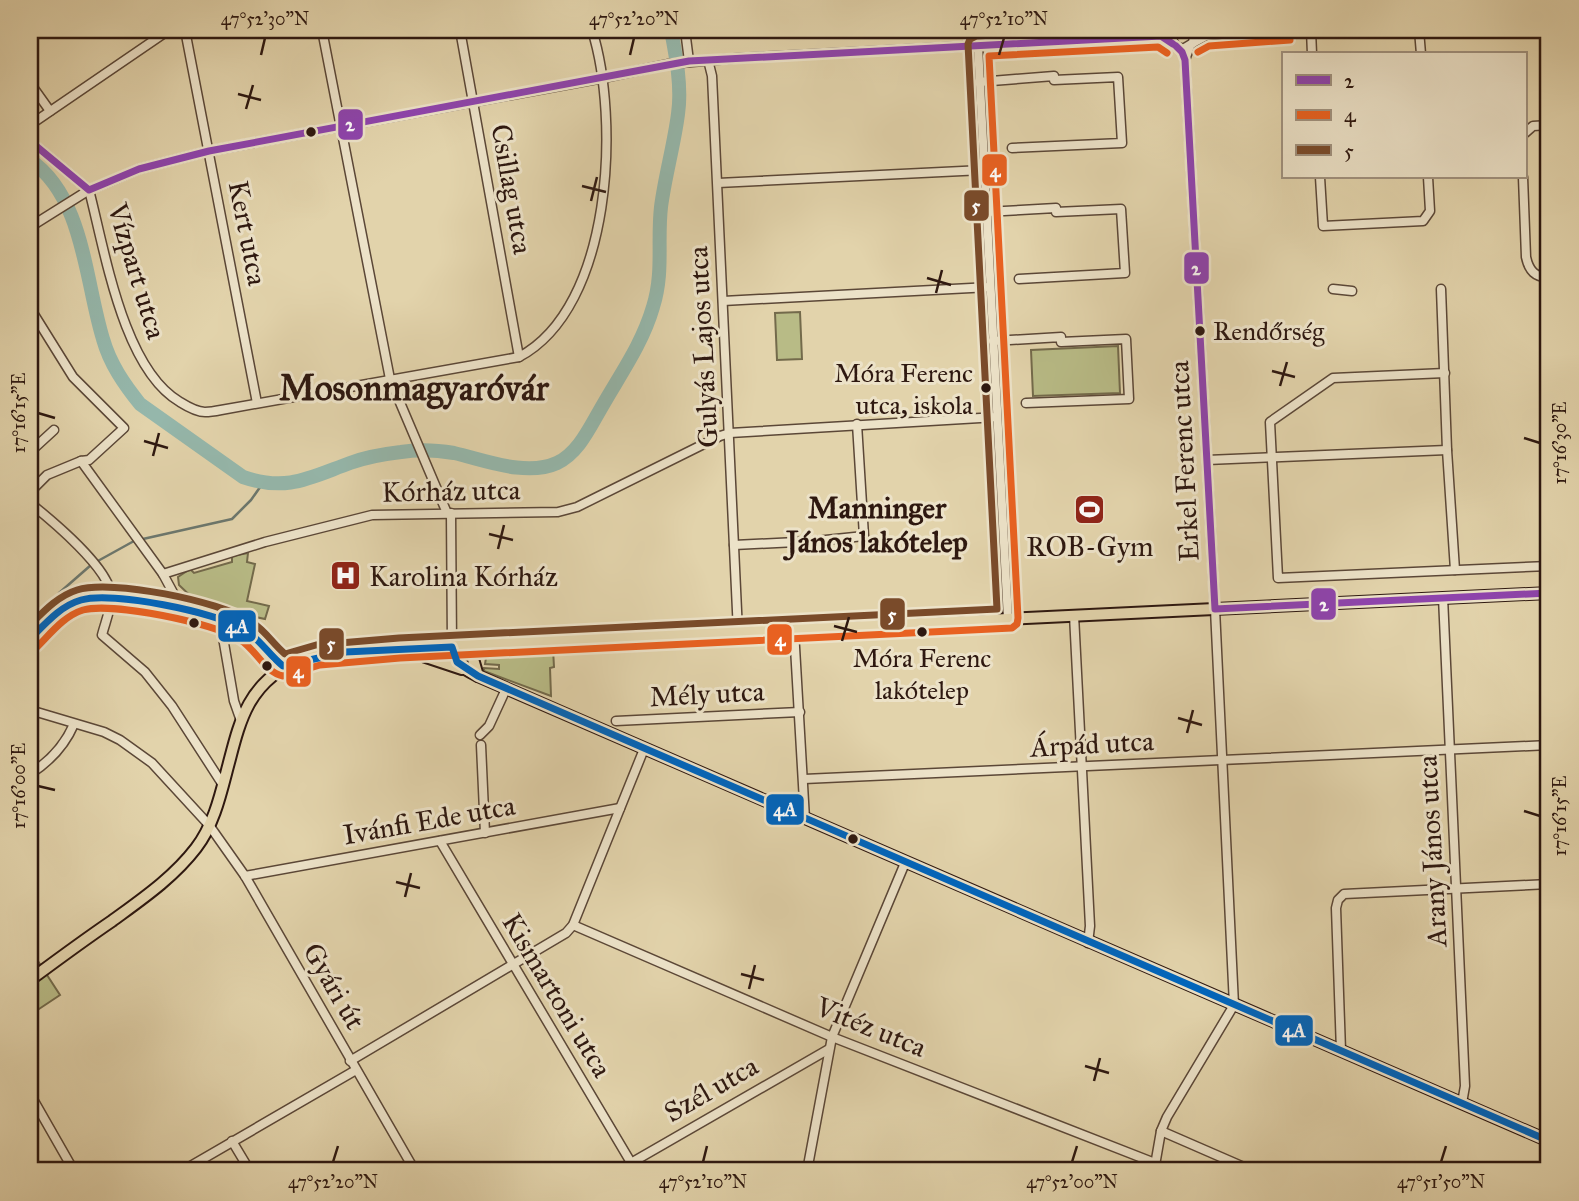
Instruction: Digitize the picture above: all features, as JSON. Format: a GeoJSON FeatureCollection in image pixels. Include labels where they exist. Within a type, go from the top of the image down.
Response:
{"type":"FeatureCollection","features":[{"type":"Feature","properties":{"kind":"main road"},"geometry":{"type":"LineString","coordinates":[[30,980],[158,887],[188,858],[209,825],[241,721],[255,694],[283,666],[318,655],[400,648],[1549,593]]}},
{"type":"Feature","properties":{"kind":"main road"},"geometry":{"type":"LineString","coordinates":[[30,639],[66,607],[90,598],[111,598],[183,611],[246,630],[283,666]]}},
{"type":"Feature","properties":{"kind":"main road"},"geometry":{"type":"LineString","coordinates":[[478,676],[473,659],[480,646]]}},
{"type":"Feature","properties":{"kind":"main road"},"geometry":{"type":"LineString","coordinates":[[452,647],[453,655],[465,670]]}},
{"type":"Feature","properties":{"kind":"main road"},"geometry":{"type":"LineString","coordinates":[[400,648],[465,670],[1088,943],[1549,1141]]}},
{"type":"Feature","properties":{"kind":"street"},"geometry":{"type":"LineString","coordinates":[[30,125],[169,30]]}},
{"type":"Feature","properties":{"kind":"street","name":"Kert utca"},"geometry":{"type":"LineString","coordinates":[[185,30],[257,403]]}},
{"type":"Feature","properties":{"kind":"street"},"geometry":{"type":"LineString","coordinates":[[322,30],[390,379],[449,513],[452,647]]}},
{"type":"Feature","properties":{"kind":"street","name":"Csillag utca"},"geometry":{"type":"LineString","coordinates":[[460,30],[519,357]]}},
{"type":"Feature","properties":{"kind":"street","name":"Vízpart utca"},"geometry":{"type":"LineString","coordinates":[[89,190],[122,317],[139,356],[176,400],[203,412],[519,357],[534,349],[565,312],[590,256],[601,219],[608,160],[603,78],[600,54],[592,30]]}},
{"type":"Feature","properties":{"kind":"street"},"geometry":{"type":"LineString","coordinates":[[685,30],[685,62]]}},
{"type":"Feature","properties":{"kind":"street"},"geometry":{"type":"LineString","coordinates":[[1174,30],[1171,37],[1175,45]]}},
{"type":"Feature","properties":{"kind":"street"},"geometry":{"type":"LineString","coordinates":[[30,227],[89,190],[139,169],[209,150],[474,103],[669,64],[1161,36],[1174,30]]}},
{"type":"Feature","properties":{"kind":"street"},"geometry":{"type":"LineString","coordinates":[[1192,30],[1206,36]]}},
{"type":"Feature","properties":{"kind":"street"},"geometry":{"type":"LineString","coordinates":[[1191,45],[1194,36],[1192,30]]}},
{"type":"Feature","properties":{"kind":"street"},"geometry":{"type":"LineString","coordinates":[[1161,36],[1183,49],[1206,36],[1289,30]]}},
{"type":"Feature","properties":{"kind":"street"},"geometry":{"type":"LineString","coordinates":[[1311,30],[1312,52]]}},
{"type":"Feature","properties":{"kind":"street"},"geometry":{"type":"LineString","coordinates":[[1419,30],[1420,52]]}},
{"type":"Feature","properties":{"kind":"street","name":"Erkel Ferenc utca"},"geometry":{"type":"LineString","coordinates":[[1175,45],[1185,60],[1234,1005]]}},
{"type":"Feature","properties":{"kind":"street","name":"Erkel Ferenc utca"},"geometry":{"type":"LineString","coordinates":[[1185,60],[1191,45]]}},
{"type":"Feature","properties":{"kind":"street"},"geometry":{"type":"LineString","coordinates":[[978,46],[1008,619]]}},
{"type":"Feature","properties":{"kind":"street","name":"Gulyás Lajos utca"},"geometry":{"type":"LineString","coordinates":[[708,60],[712,76],[718,183],[738,632]]}},
{"type":"Feature","properties":{"kind":"street"},"geometry":{"type":"LineString","coordinates":[[979,82],[1054,76],[1054,80],[1118,77],[1122,143],[1012,148]]}},
{"type":"Feature","properties":{"kind":"street"},"geometry":{"type":"LineString","coordinates":[[30,83],[50,111]]}},
{"type":"Feature","properties":{"kind":"street"},"geometry":{"type":"LineString","coordinates":[[1526,132],[1533,126],[1549,125]]}},
{"type":"Feature","properties":{"kind":"street"},"geometry":{"type":"LineString","coordinates":[[30,141],[89,190]]}},
{"type":"Feature","properties":{"kind":"street"},"geometry":{"type":"LineString","coordinates":[[718,183],[983,170]]}},
{"type":"Feature","properties":{"kind":"street"},"geometry":{"type":"LineString","coordinates":[[1320,178],[1323,226],[1423,221],[1430,211],[1428,178]]}},
{"type":"Feature","properties":{"kind":"street"},"geometry":{"type":"LineString","coordinates":[[1523,178],[1526,257],[1529,268],[1539,277],[1549,278]]}},
{"type":"Feature","properties":{"kind":"street"},"geometry":{"type":"LineString","coordinates":[[985,212],[1056,208],[1056,212],[1121,209],[1125,273],[1019,279]]}},
{"type":"Feature","properties":{"kind":"street"},"geometry":{"type":"LineString","coordinates":[[723,301],[990,287]]}},
{"type":"Feature","properties":{"kind":"street"},"geometry":{"type":"LineString","coordinates":[[1333,289],[1352,291]]}},
{"type":"Feature","properties":{"kind":"street"},"geometry":{"type":"LineString","coordinates":[[1441,289],[1455,570]]}},
{"type":"Feature","properties":{"kind":"street"},"geometry":{"type":"LineString","coordinates":[[30,308],[72,377],[124,428],[89,460],[47,475],[30,492]]}},
{"type":"Feature","properties":{"kind":"street"},"geometry":{"type":"LineString","coordinates":[[993,341],[1061,337],[1061,342],[1126,339],[1129,399],[1026,403]]}},
{"type":"Feature","properties":{"kind":"street"},"geometry":{"type":"LineString","coordinates":[[1445,373],[1333,378],[1270,422],[1278,578],[1549,566]]}},
{"type":"Feature","properties":{"kind":"street"},"geometry":{"type":"LineString","coordinates":[[730,433],[997,417]]}},
{"type":"Feature","properties":{"kind":"street"},"geometry":{"type":"LineString","coordinates":[[734,545],[864,536],[857,424]]}},
{"type":"Feature","properties":{"kind":"street"},"geometry":{"type":"LineString","coordinates":[[30,452],[54,430]]}},
{"type":"Feature","properties":{"kind":"street","name":"Kórház utca"},"geometry":{"type":"LineString","coordinates":[[163,574],[265,542],[372,514],[558,512],[577,507],[730,433]]}},
{"type":"Feature","properties":{"kind":"street"},"geometry":{"type":"LineString","coordinates":[[1207,460],[1447,450]]}},
{"type":"Feature","properties":{"kind":"street"},"geometry":{"type":"LineString","coordinates":[[81,461],[163,574],[183,611]]}},
{"type":"Feature","properties":{"kind":"street"},"geometry":{"type":"LineString","coordinates":[[30,503],[68,534],[93,564],[110,589],[111,598],[102,635],[145,672],[172,706],[223,785]]}},
{"type":"Feature","properties":{"kind":"street","name":"Arany János utca"},"geometry":{"type":"LineString","coordinates":[[1443,597],[1465,1086],[1462,1103]]}},
{"type":"Feature","properties":{"kind":"street"},"geometry":{"type":"LineString","coordinates":[[1074,615],[1090,926],[1088,943]]}},
{"type":"Feature","properties":{"kind":"street"},"geometry":{"type":"LineString","coordinates":[[220,620],[234,701],[241,721]]}},
{"type":"Feature","properties":{"kind":"street"},"geometry":{"type":"LineString","coordinates":[[794,630],[805,819]]}},
{"type":"Feature","properties":{"kind":"street"},"geometry":{"type":"LineString","coordinates":[[480,735],[489,726],[506,689]]}},
{"type":"Feature","properties":{"kind":"street","name":"Gyári út"},"geometry":{"type":"LineString","coordinates":[[30,710],[104,733],[137,752],[152,764],[209,825],[245,876],[415,1171]]}},
{"type":"Feature","properties":{"kind":"street","name":"Mély utca"},"geometry":{"type":"LineString","coordinates":[[616,721],[800,712]]}},
{"type":"Feature","properties":{"kind":"street"},"geometry":{"type":"LineString","coordinates":[[30,774],[57,751],[74,724]]}},
{"type":"Feature","properties":{"kind":"street"},"geometry":{"type":"LineString","coordinates":[[481,745],[485,833]]}},
{"type":"Feature","properties":{"kind":"street","name":"Árpád utca"},"geometry":{"type":"LineString","coordinates":[[804,779],[1549,746]]}},
{"type":"Feature","properties":{"kind":"street"},"geometry":{"type":"LineString","coordinates":[[350,1060],[566,933],[573,925],[644,749]]}},
{"type":"Feature","properties":{"kind":"street","name":"Ivánfi Ede utca"},"geometry":{"type":"LineString","coordinates":[[245,876],[620,808]]}},
{"type":"Feature","properties":{"kind":"street","name":"Kismartoni utca"},"geometry":{"type":"LineString","coordinates":[[440,841],[636,1171]]}},
{"type":"Feature","properties":{"kind":"street"},"geometry":{"type":"LineString","coordinates":[[807,1171],[832,1037],[905,863]]}},
{"type":"Feature","properties":{"kind":"street"},"geometry":{"type":"LineString","coordinates":[[1341,1051],[1336,908],[1338,900],[1344,894],[1549,884]]}},
{"type":"Feature","properties":{"kind":"street","name":"Vitéz utca"},"geometry":{"type":"LineString","coordinates":[[573,925],[832,1037],[1155,1167]]}},
{"type":"Feature","properties":{"kind":"street"},"geometry":{"type":"LineString","coordinates":[[1155,1167],[1161,1131],[1167,1116],[1234,1005]]}},
{"type":"Feature","properties":{"kind":"street","name":"Szél utca"},"geometry":{"type":"LineString","coordinates":[[617,1171],[829,1049]]}},
{"type":"Feature","properties":{"kind":"street"},"geometry":{"type":"LineString","coordinates":[[182,1171],[356,1070]]}},
{"type":"Feature","properties":{"kind":"street"},"geometry":{"type":"LineString","coordinates":[[30,1094],[74,1171]]}},
{"type":"Feature","properties":{"kind":"street"},"geometry":{"type":"LineString","coordinates":[[1161,1131],[1253,1171]]}},
{"type":"Feature","properties":{"kind":"street"},"geometry":{"type":"LineString","coordinates":[[232,1141],[250,1171]]}},
{"type":"Feature","properties":{"kind":"green space"},"geometry":{"type":"Polygon","coordinates":[[[800,312],[802,359],[777,360],[775,313],[800,312]]]}},
{"type":"Feature","properties":{"kind":"green space"},"geometry":{"type":"Polygon","coordinates":[[[1118,346],[1120,393],[1033,396],[1031,350],[1118,346]]]}},
{"type":"Feature","properties":{"kind":"green space"},"geometry":{"type":"Polygon","coordinates":[[[248,553],[247,562],[255,564],[247,601],[269,606],[265,619],[200,605],[179,585],[178,577],[190,569],[194,573],[232,562],[232,556],[248,553]]]}},
{"type":"Feature","properties":{"kind":"green space"},"geometry":{"type":"Polygon","coordinates":[[[553,649],[554,667],[550,668],[551,696],[484,671],[484,668],[499,669],[499,665],[485,664],[486,658],[477,658],[486,652],[553,649]]]}},
{"type":"Feature","properties":{"kind":"green space"},"geometry":{"type":"Polygon","coordinates":[[[34,955],[60,995],[30,1015],[30,958],[34,955]]]}},
{"type":"Feature","properties":{"kind":"waterway"},"geometry":{"type":"LineString","coordinates":[[30,160],[48,176],[62,195],[72,218],[103,339],[109,357],[123,381],[140,404],[243,477],[285,483],[310,478],[369,457],[421,450],[454,453],[519,468],[545,467],[564,459],[582,440],[636,347],[653,307],[658,282],[661,207],[679,104],[678,72],[671,30]]}},
{"type":"Feature","properties":{"kind":"waterway"},"geometry":{"type":"LineString","coordinates":[[96,562],[134,541],[232,519],[263,483]]}},
{"type":"Feature","properties":{"kind":"waterway"},"geometry":{"type":"LineString","coordinates":[[59,593],[91,565]]}},
{"type":"Feature","properties":{"kind":"transit line","name":"5"},"geometry":{"type":"LineString","coordinates":[[30,625],[64,596],[93,587],[165,594],[215,606],[255,624],[285,654],[316,645],[399,638],[997,609],[968,44],[970,39],[976,36],[1083,30]]}},
{"type":"Feature","properties":{"kind":"transit line","name":"2"},"geometry":{"type":"LineString","coordinates":[[30,141],[89,190],[139,169],[209,151],[689,61],[1161,36],[1173,44]]}},
{"type":"Feature","properties":{"kind":"transit line","name":"4"},"geometry":{"type":"LineString","coordinates":[[1198,52],[1209,46],[1290,40]]}},
{"type":"Feature","properties":{"kind":"transit line","name":"2"},"geometry":{"type":"LineString","coordinates":[[1176,46],[1185,60],[1215,609],[1549,593]]}},
{"type":"Feature","properties":{"kind":"transit line","name":"4"},"geometry":{"type":"LineString","coordinates":[[37,647],[70,616],[97,608],[139,611],[226,633],[245,643],[270,670],[283,676],[320,665],[400,658],[1012,628],[1017,624],[1018,618],[989,56],[1158,47],[1167,53]]}},
{"type":"Feature","properties":{"kind":"transit line","name":"4A"},"geometry":{"type":"LineString","coordinates":[[30,639],[53,616],[73,603],[96,598],[115,598],[188,610],[230,623],[249,633],[283,666],[345,652],[452,647],[457,662],[478,676],[1549,1141]]}},
{"type":"Feature","properties":{"kind":"place","name":"Rendőrség"},"geometry":{"type":"Point","coordinates":[1200,331]}},
{"type":"Feature","properties":{"kind":"place","name":"Móra Ferenc utca, iskola"},"geometry":{"type":"Point","coordinates":[986,388]}},
{"type":"Feature","properties":{"kind":"place","name":"ROB-Gym"},"geometry":{"type":"Point","coordinates":[1090,509]}},
{"type":"Feature","properties":{"kind":"place","name":"Karolina Kórház"},"geometry":{"type":"Point","coordinates":[346,576]}},
{"type":"Feature","properties":{"kind":"place","name":"Móra Ferenc lakótelep"},"geometry":{"type":"Point","coordinates":[922,632]}},
{"type":"Feature","properties":{"kind":"district","name":"Mosonmagyaróvár"},"geometry":{"type":"Point","coordinates":[414,388]}},
{"type":"Feature","properties":{"kind":"district","name":"Manninger János lakótelep"},"geometry":{"type":"Point","coordinates":[877,525]}}]}
